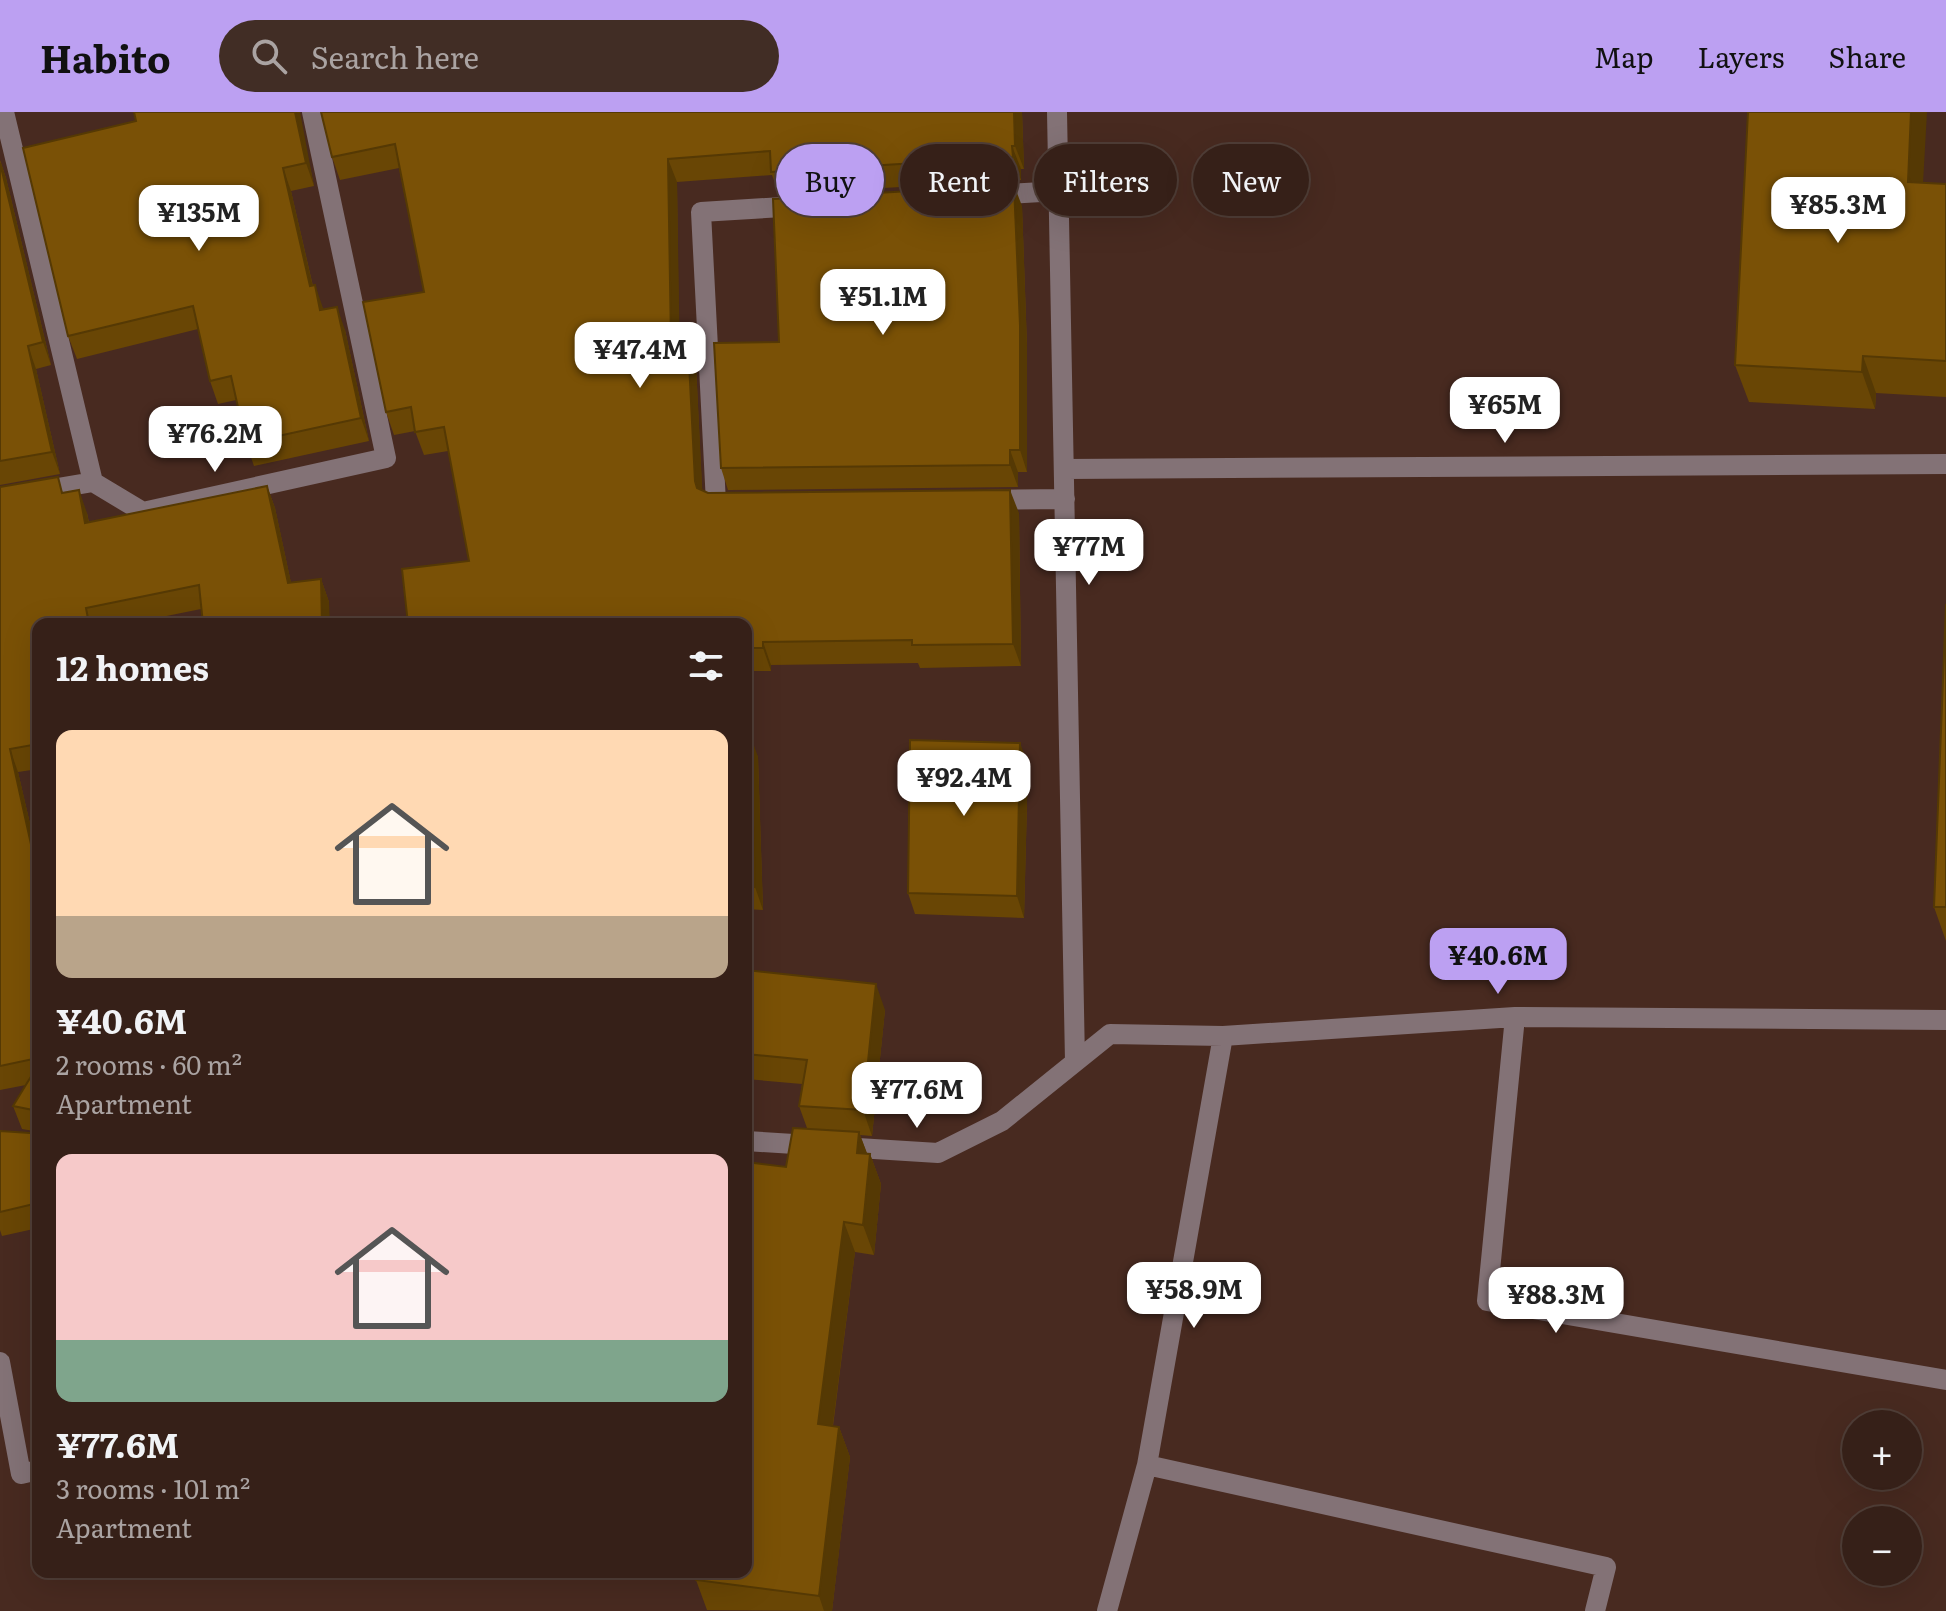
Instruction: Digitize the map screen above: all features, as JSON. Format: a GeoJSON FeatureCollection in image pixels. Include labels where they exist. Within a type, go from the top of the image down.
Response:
{"type":"FeatureCollection","features":[{"type":"Feature","properties":{"kind":"street"},"geometry":{"type":"LineString","coordinates":[[4,112],[93,482]]}},
{"type":"Feature","properties":{"kind":"street"},"geometry":{"type":"LineString","coordinates":[[0,498],[93,482],[143,512],[386,458],[312,112]]}},
{"type":"Feature","properties":{"kind":"street"},"geometry":{"type":"LineString","coordinates":[[1057,112],[1058,144]]}},
{"type":"Feature","properties":{"kind":"street"},"geometry":{"type":"LineString","coordinates":[[748,502],[716,503],[701,212],[776,208]]}},
{"type":"Feature","properties":{"kind":"street"},"geometry":{"type":"LineString","coordinates":[[1060,216],[1075,1062]]}},
{"type":"Feature","properties":{"kind":"street"},"geometry":{"type":"LineString","coordinates":[[1065,469],[1946,464]]}},
{"type":"Feature","properties":{"kind":"street"},"geometry":{"type":"LineString","coordinates":[[970,500],[1065,499]]}},
{"type":"Feature","properties":{"kind":"street"},"geometry":{"type":"LineString","coordinates":[[752,1141],[938,1153],[1002,1121],[1110,1034],[1223,1036],[1515,1017],[1946,1020]]}},
{"type":"Feature","properties":{"kind":"street"},"geometry":{"type":"LineString","coordinates":[[1515,1017],[1487,1301],[1946,1380]]}},
{"type":"Feature","properties":{"kind":"street"},"geometry":{"type":"LineString","coordinates":[[1107,1611],[1147,1465],[1223,1036]]}},
{"type":"Feature","properties":{"kind":"street"},"geometry":{"type":"LineString","coordinates":[[0,1362],[21,1474],[32,1471]]}},
{"type":"Feature","properties":{"kind":"street"},"geometry":{"type":"LineString","coordinates":[[1147,1465],[1606,1567],[1595,1611]]}},
{"type":"Feature","properties":{"kind":"building"},"geometry":{"type":"Polygon","coordinates":[[[134,112],[295,112],[306,163],[283,168],[310,286],[315,285],[320,310],[337,307],[361,418],[246,443],[231,376],[210,381],[193,306],[68,336],[23,148],[136,121],[134,112]]]}},
{"type":"Feature","properties":{"kind":"building"},"geometry":{"type":"Polygon","coordinates":[[[321,112],[1014,112],[1015,144],[900,144],[900,164],[884,165],[884,144],[776,144],[776,172],[771,172],[770,151],[668,159],[671,342],[688,342],[697,488],[708,493],[1010,490],[1013,644],[912,645],[912,640],[763,642],[763,648],[752,648],[752,618],[407,618],[402,569],[469,561],[444,427],[415,432],[411,407],[386,412],[363,302],[424,292],[395,144],[332,157],[321,112]]]}},
{"type":"Feature","properties":{"kind":"building"},"geometry":{"type":"Polygon","coordinates":[[[1748,112],[1911,112],[1908,182],[1946,184],[1946,361],[1863,356],[1862,372],[1735,365],[1748,112]]]}},
{"type":"Feature","properties":{"kind":"building"},"geometry":{"type":"Polygon","coordinates":[[[0,163],[43,342],[28,346],[52,452],[0,461],[0,163]]]}},
{"type":"Feature","properties":{"kind":"building"},"geometry":{"type":"Polygon","coordinates":[[[900,192],[900,216],[1015,216],[1020,325],[1020,450],[1010,450],[1010,465],[721,468],[714,343],[779,342],[773,199],[776,199],[776,216],[884,216],[884,193],[900,192]]]}},
{"type":"Feature","properties":{"kind":"building"},"geometry":{"type":"Polygon","coordinates":[[[58,477],[62,493],[79,490],[85,523],[267,486],[288,583],[321,579],[322,618],[202,618],[199,585],[86,608],[88,618],[32,618],[32,745],[10,749],[32,849],[32,1059],[0,1066],[0,487],[58,477]]]}},
{"type":"Feature","properties":{"kind":"building"},"geometry":{"type":"Polygon","coordinates":[[[1946,604],[1946,907],[1934,907],[1946,604]]]}},
{"type":"Feature","properties":{"kind":"building"},"geometry":{"type":"Polygon","coordinates":[[[910,740],[1020,743],[1017,896],[908,893],[910,740]]]}},
{"type":"Feature","properties":{"kind":"building"},"geometry":{"type":"Polygon","coordinates":[[[752,795],[755,887],[752,887],[752,795]]]}},
{"type":"Feature","properties":{"kind":"building"},"geometry":{"type":"Polygon","coordinates":[[[752,971],[876,984],[863,1110],[799,1106],[807,1060],[752,1055],[752,971]]]}},
{"type":"Feature","properties":{"kind":"building"},"geometry":{"type":"Polygon","coordinates":[[[32,1075],[32,1110],[13,1106],[32,1075]]]}},
{"type":"Feature","properties":{"kind":"building"},"geometry":{"type":"Polygon","coordinates":[[[793,1128],[859,1132],[857,1153],[870,1154],[863,1225],[844,1222],[818,1424],[839,1427],[819,1596],[696,1580],[752,1578],[752,1163],[786,1167],[793,1128]]]}},
{"type":"Feature","properties":{"kind":"building"},"geometry":{"type":"Polygon","coordinates":[[[0,1131],[30,1133],[32,1204],[0,1212],[0,1131]]]}}]}
